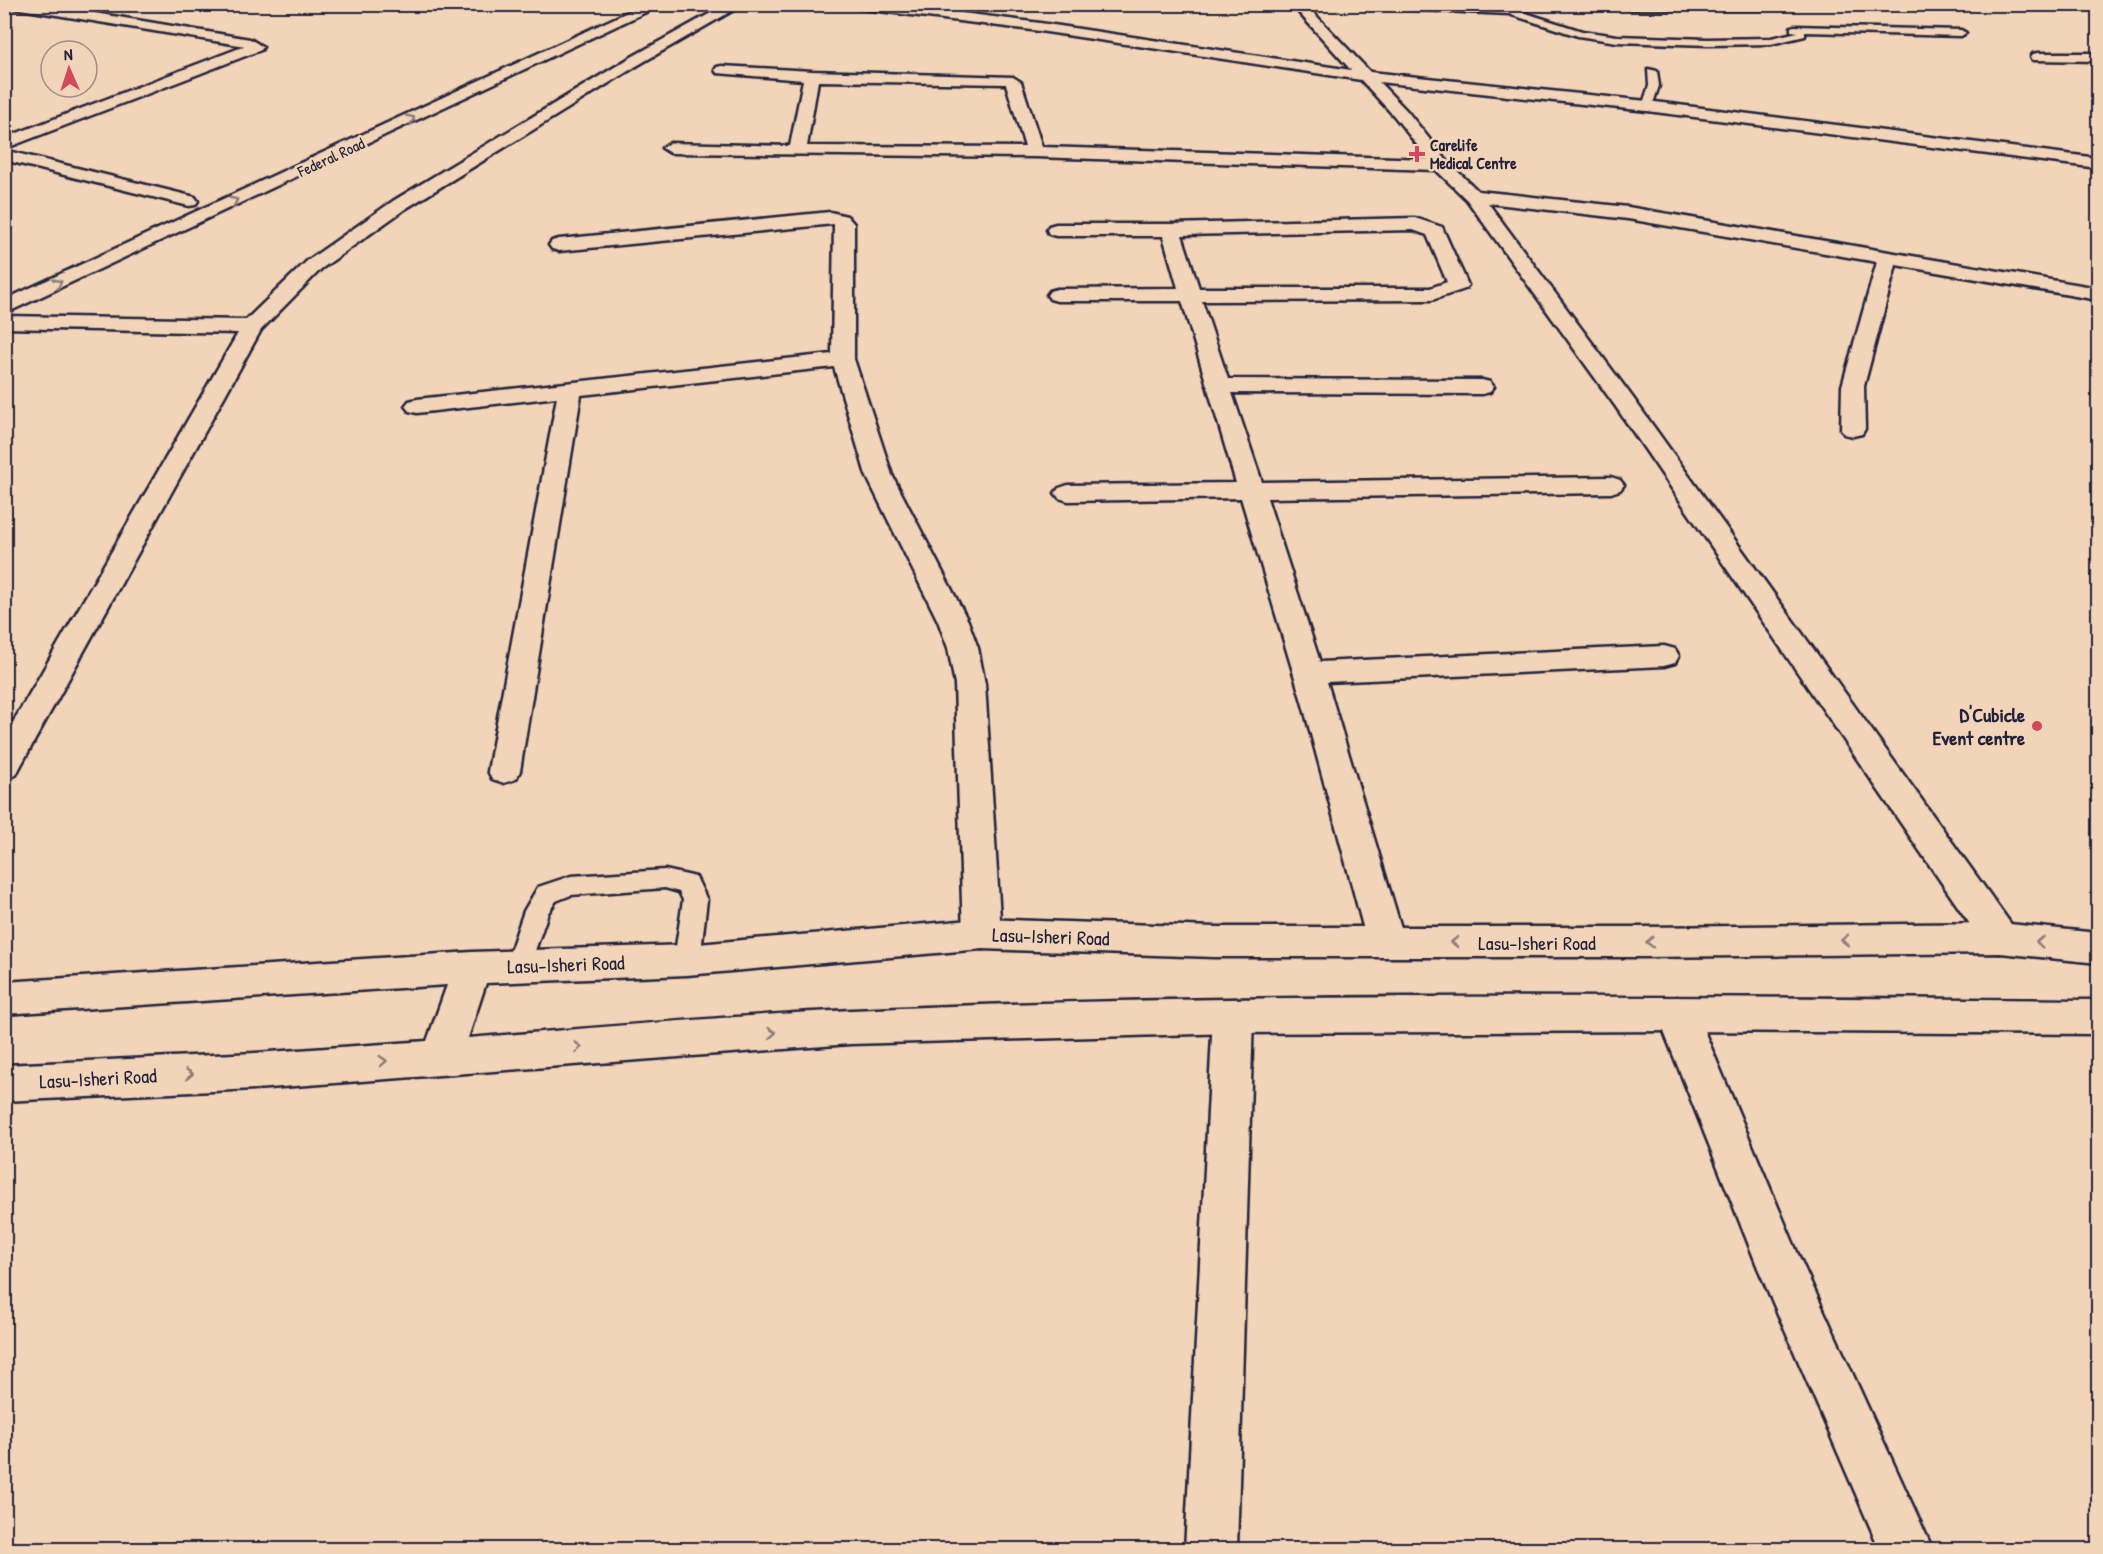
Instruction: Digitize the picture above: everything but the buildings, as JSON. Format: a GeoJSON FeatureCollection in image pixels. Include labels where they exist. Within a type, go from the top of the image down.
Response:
{"type":"FeatureCollection","features":[{"type":"Feature","properties":{"kind":"street"},"geometry":{"type":"LineString","coordinates":[[4,144],[256,47],[250,43],[14,4]]}},
{"type":"Feature","properties":{"kind":"street","name":"Federal Road"},"geometry":{"type":"LineString","coordinates":[[262,169],[633,4]]}},
{"type":"Feature","properties":{"kind":"street","name":"Federal Road"},"geometry":{"type":"LineString","coordinates":[[4,308],[657,4]]}},
{"type":"Feature","properties":{"kind":"street"},"geometry":{"type":"LineString","coordinates":[[4,767],[252,327],[314,265],[399,205],[633,62],[738,4]]}},
{"type":"Feature","properties":{"kind":"street"},"geometry":{"type":"LineString","coordinates":[[855,4],[1040,27],[1363,76],[1647,106],[2098,163]]}},
{"type":"Feature","properties":{"kind":"street"},"geometry":{"type":"LineString","coordinates":[[1297,4],[1401,114],[1441,165],[1473,196],[1625,404],[2000,938]]}},
{"type":"Feature","properties":{"kind":"street"},"geometry":{"type":"LineString","coordinates":[[4,18],[30,7]]}},
{"type":"Feature","properties":{"kind":"street"},"geometry":{"type":"LineString","coordinates":[[2038,57],[2098,57]]}},
{"type":"Feature","properties":{"kind":"street"},"geometry":{"type":"LineString","coordinates":[[722,70],[812,76],[1008,80],[1013,82],[1035,152]]}},
{"type":"Feature","properties":{"kind":"street"},"geometry":{"type":"LineString","coordinates":[[798,151],[808,86],[812,76]]}},
{"type":"Feature","properties":{"kind":"street"},"geometry":{"type":"LineString","coordinates":[[670,148],[1035,152],[1441,165]]}},
{"type":"Feature","properties":{"kind":"street"},"geometry":{"type":"LineString","coordinates":[[4,155],[194,199],[169,211]]}},
{"type":"Feature","properties":{"kind":"street"},"geometry":{"type":"LineString","coordinates":[[1473,196],[1618,211],[2098,294]]}},
{"type":"Feature","properties":{"kind":"street"},"geometry":{"type":"LineString","coordinates":[[559,245],[818,219],[840,220],[845,224],[843,359],[879,475],[953,621],[963,648],[970,684],[982,934]]}},
{"type":"Feature","properties":{"kind":"street"},"geometry":{"type":"LineString","coordinates":[[1056,230],[1171,230],[1415,224],[1435,231],[1458,285],[1432,294],[1057,295]]}},
{"type":"Feature","properties":{"kind":"street"},"geometry":{"type":"LineString","coordinates":[[1171,230],[1217,386],[1309,673],[1386,941]]}},
{"type":"Feature","properties":{"kind":"street"},"geometry":{"type":"LineString","coordinates":[[1853,429],[1853,386],[1888,256]]}},
{"type":"Feature","properties":{"kind":"street"},"geometry":{"type":"LineString","coordinates":[[4,322],[252,327]]}},
{"type":"Feature","properties":{"kind":"street"},"geometry":{"type":"LineString","coordinates":[[417,406],[570,391],[843,359]]}},
{"type":"Feature","properties":{"kind":"street"},"geometry":{"type":"LineString","coordinates":[[1217,386],[1482,387]]}},
{"type":"Feature","properties":{"kind":"street"},"geometry":{"type":"LineString","coordinates":[[504,771],[570,391]]}},
{"type":"Feature","properties":{"kind":"street"},"geometry":{"type":"LineString","coordinates":[[1068,493],[1611,485]]}},
{"type":"Feature","properties":{"kind":"street"},"geometry":{"type":"LineString","coordinates":[[1309,673],[1664,656]]}},
{"type":"Feature","properties":{"kind":"street","name":"Lasu-Isheri Road"},"geometry":{"type":"LineString","coordinates":[[4,998],[472,968],[687,960],[982,934],[1214,942],[1644,942],[2000,938],[2098,948]]}},
{"type":"Feature","properties":{"kind":"street"},"geometry":{"type":"LineString","coordinates":[[441,1057],[472,968]]}},
{"type":"Feature","properties":{"kind":"street"},"geometry":{"type":"LineString","coordinates":[[1677,1014],[1781,1268],[1906,1550]]}},
{"type":"Feature","properties":{"kind":"street","name":"Lasu-Isheri Road"},"geometry":{"type":"LineString","coordinates":[[4,1083],[255,1071],[850,1027],[1233,1016],[1677,1014],[2098,1017]]}},
{"type":"Feature","properties":{"kind":"street"},"geometry":{"type":"LineString","coordinates":[[1211,1550],[1233,1016]]}},
{"type":"Feature","properties":{"kind":"lane"},"geometry":{"type":"LineString","coordinates":[[1375,5],[1510,11],[1581,34],[1617,39],[1761,41],[1798,32],[1961,33]]}},
{"type":"Feature","properties":{"kind":"lane"},"geometry":{"type":"LineString","coordinates":[[1628,6],[1761,6]]}},
{"type":"Feature","properties":{"kind":"lane"},"geometry":{"type":"LineString","coordinates":[[1647,106],[1654,86],[1652,71]]}},
{"type":"Feature","properties":{"kind":"lane"},"geometry":{"type":"LineString","coordinates":[[518,966],[536,911],[548,894],[571,886],[665,879],[687,885],[695,900],[687,960]]}},
{"type":"Feature","properties":{"kind":"place","name":"Carelife Medical Centre"},"geometry":{"type":"Point","coordinates":[1417,154]}},
{"type":"Feature","properties":{"kind":"place","name":"D'Cubicle Event centre"},"geometry":{"type":"Point","coordinates":[2037,726]}}]}
